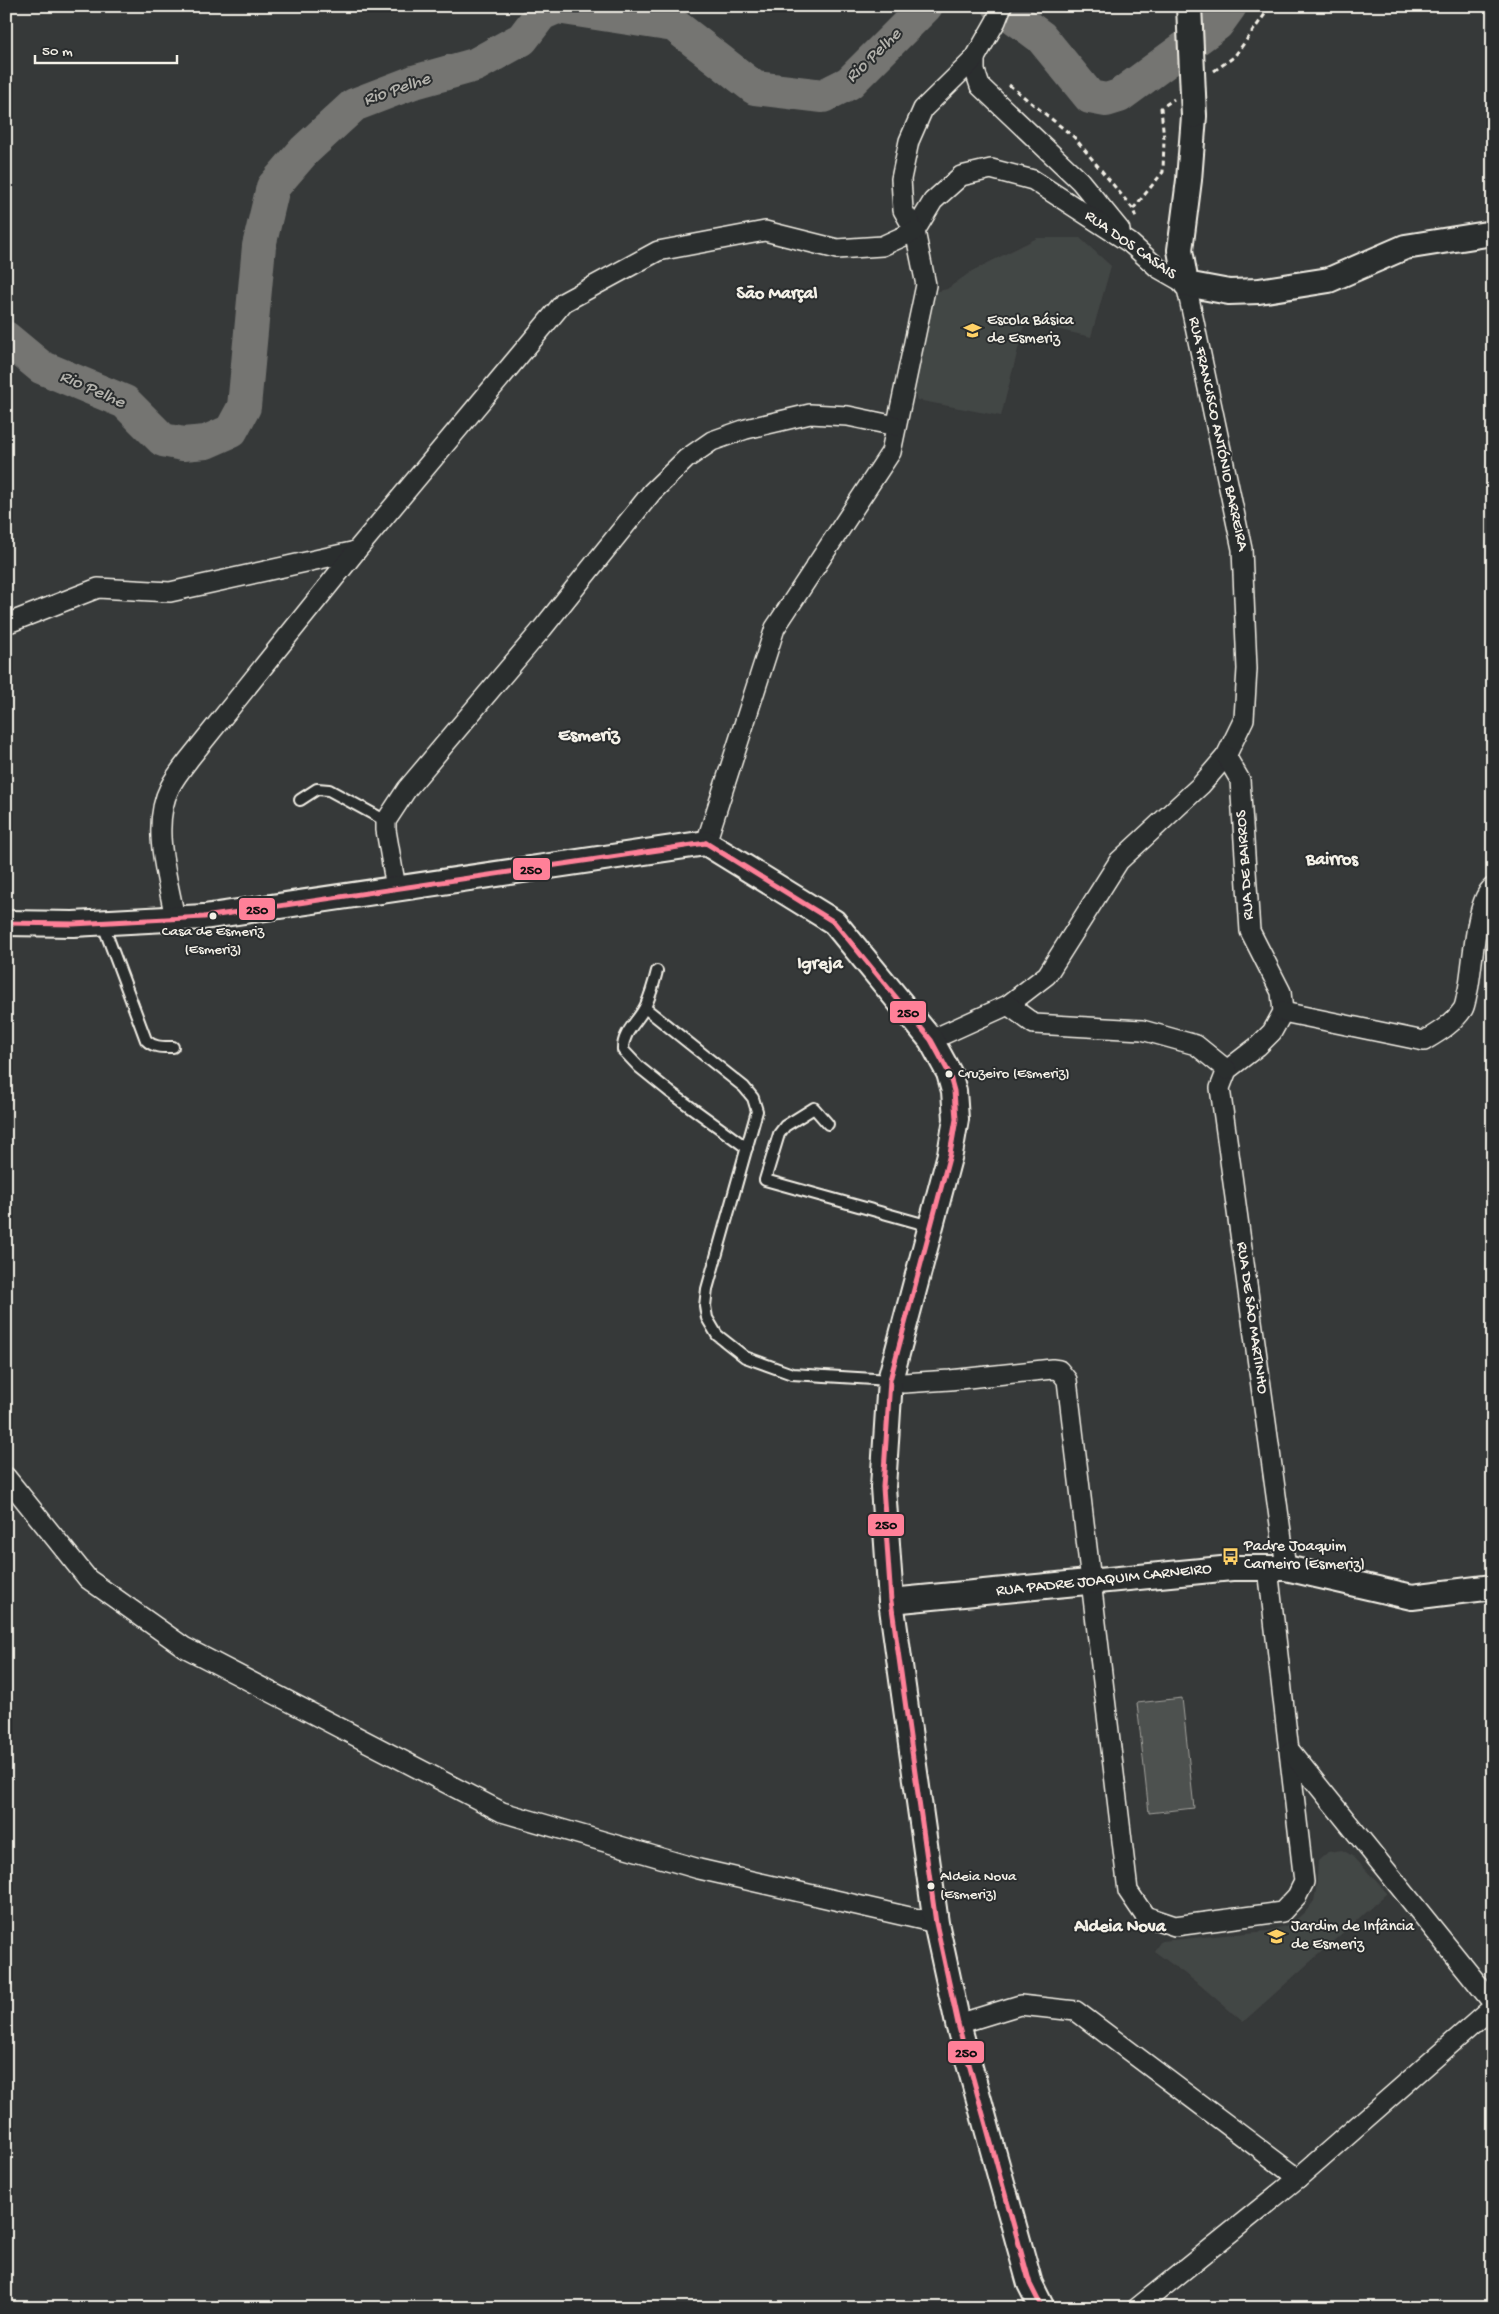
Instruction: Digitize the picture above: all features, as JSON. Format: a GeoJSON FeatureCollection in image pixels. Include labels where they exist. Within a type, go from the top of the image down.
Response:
{"type":"FeatureCollection","features":[{"type":"Feature","properties":{"kind":"street"},"geometry":{"type":"LineString","coordinates":[[1186,284],[1180,250],[1189,180],[1194,116],[1190,6]]}},
{"type":"Feature","properties":{"kind":"street"},"geometry":{"type":"LineString","coordinates":[[706,843],[775,628],[891,452],[926,284],[915,231],[903,210],[901,179],[910,141],[923,109],[975,58],[999,14]]}},
{"type":"Feature","properties":{"kind":"street"},"geometry":{"type":"LineString","coordinates":[[975,58],[975,71],[980,86],[1080,181],[1130,243]]}},
{"type":"Feature","properties":{"kind":"street","name":"RUA DOS CASAIS"},"geometry":{"type":"LineString","coordinates":[[915,231],[933,201],[961,176],[991,170],[1033,180],[1130,243],[1158,268],[1186,284],[1229,292],[1259,291],[1329,280],[1405,247],[1493,233]]}},
{"type":"Feature","properties":{"kind":"street"},"geometry":{"type":"LineString","coordinates":[[175,919],[160,831],[161,812],[170,786],[356,552],[564,302],[658,251],[765,231],[837,249],[882,246],[915,231]]}},
{"type":"Feature","properties":{"kind":"street","name":"RUA FRANCISCO ANTÓNIO BARREIRA"},"geometry":{"type":"LineString","coordinates":[[931,1040],[1008,1005],[1047,975],[1119,861],[1201,785],[1226,756],[1244,719],[1247,669],[1242,549],[1186,284]]}},
{"type":"Feature","properties":{"kind":"street"},"geometry":{"type":"LineString","coordinates":[[396,888],[386,821],[407,789],[542,629],[652,492],[686,459],[712,441],[746,429],[810,414],[848,416],[896,426]]}},
{"type":"Feature","properties":{"kind":"street"},"geometry":{"type":"LineString","coordinates":[[6,624],[98,588],[170,592],[356,552]]}},
{"type":"Feature","properties":{"kind":"street","name":"RUA DE BAIRROS"},"geometry":{"type":"LineString","coordinates":[[1226,756],[1240,780],[1250,932],[1281,992],[1283,1012]]}},
{"type":"Feature","properties":{"kind":"street"},"geometry":{"type":"LineString","coordinates":[[6,922],[102,922],[175,919],[706,843],[834,922],[931,1040],[949,1073],[954,1091],[956,1119],[950,1154],[890,1380],[883,1487],[891,1601],[936,1923],[958,2024],[1030,2284],[1042,2308]]}},
{"type":"Feature","properties":{"kind":"street"},"geometry":{"type":"LineString","coordinates":[[1008,1005],[1034,1024],[1142,1030],[1196,1045],[1227,1070],[1258,1046],[1272,1032],[1283,1012],[1424,1041],[1447,1027],[1464,1008],[1482,903],[1488,890],[1493,886]]}},
{"type":"Feature","properties":{"kind":"street","name":"RUA DE SÃO MARTINHO"},"geometry":{"type":"LineString","coordinates":[[890,1380],[904,1382],[950,1380],[1052,1369],[1064,1374],[1068,1380],[1128,1891],[1144,1916],[1175,1926],[1282,1912],[1297,1896],[1304,1882],[1291,1752],[1277,1568],[1220,1088],[1227,1070]]}},
{"type":"Feature","properties":{"kind":"street"},"geometry":{"type":"LineString","coordinates":[[6,1477],[88,1578],[184,1647],[502,1812],[698,1869],[936,1923]]}},
{"type":"Feature","properties":{"kind":"street","name":"RUA PADRE JOAQUIM CARNEIRO"},"geometry":{"type":"LineString","coordinates":[[891,1601],[1232,1568],[1277,1568],[1412,1597],[1493,1587]]}},
{"type":"Feature","properties":{"kind":"street"},"geometry":{"type":"LineString","coordinates":[[1291,1752],[1493,2003]]}},
{"type":"Feature","properties":{"kind":"street"},"geometry":{"type":"LineString","coordinates":[[958,2024],[1020,2005],[1076,2011],[1298,2178]]}},
{"type":"Feature","properties":{"kind":"street"},"geometry":{"type":"LineString","coordinates":[[1137,2308],[1298,2178],[1493,2007]]}},
{"type":"Feature","properties":{"kind":"lane"},"geometry":{"type":"LineString","coordinates":[[300,800],[317,790],[329,790],[386,821]]}},
{"type":"Feature","properties":{"kind":"lane"},"geometry":{"type":"LineString","coordinates":[[102,922],[146,1040],[150,1045],[173,1047]]}},
{"type":"Feature","properties":{"kind":"lane"},"geometry":{"type":"LineString","coordinates":[[657,971],[652,992],[645,1008],[622,1040],[623,1050],[628,1057],[670,1092],[747,1148]]}},
{"type":"Feature","properties":{"kind":"lane"},"geometry":{"type":"LineString","coordinates":[[645,1008],[744,1087],[753,1098],[758,1111],[707,1289],[705,1306],[707,1318],[717,1335],[745,1357],[792,1374],[890,1380]]}},
{"type":"Feature","properties":{"kind":"lane"},"geometry":{"type":"LineString","coordinates":[[828,1124],[814,1108],[785,1126],[778,1134],[765,1180],[930,1226]]}},
{"type":"Feature","properties":{"kind":"shaded area","name":"Escola Básica de Esmeriz"},"geometry":{"type":"Polygon","coordinates":[[[1037,238],[1080,238],[1111,266],[1091,337],[1025,322],[1001,416],[917,400],[914,393],[930,293],[947,289],[972,271],[1037,238]]]}},
{"type":"Feature","properties":{"kind":"shaded area"},"geometry":{"type":"Polygon","coordinates":[[[1182,1698],[1194,1808],[1149,1813],[1137,1703],[1182,1698]]]}},
{"type":"Feature","properties":{"kind":"shaded area","name":"Jardim de Infância de Esmeriz"},"geometry":{"type":"Polygon","coordinates":[[[1342,1850],[1353,1856],[1387,1893],[1243,2022],[1200,1985],[1154,1951],[1161,1941],[1268,1931],[1291,1924],[1314,1901],[1318,1861],[1328,1852],[1342,1850]]]}},
{"type":"Feature","properties":{"kind":"waterway","name":"Rio Pelhe"},"geometry":{"type":"LineString","coordinates":[[6,338],[41,367],[125,402],[163,440],[183,444],[206,442],[231,431],[244,407],[259,246],[273,187],[304,151],[354,105],[414,82],[475,65],[522,39],[541,14],[557,7],[674,25],[755,88],[823,96],[849,83],[926,6]]}},
{"type":"Feature","properties":{"kind":"waterway","name":"Rio Pelhe"},"geometry":{"type":"LineString","coordinates":[[999,6],[1041,37],[1090,97],[1106,100],[1119,96],[1217,24],[1230,6]]}},
{"type":"Feature","properties":{"kind":"transit line","name":"250"},"geometry":{"type":"LineString","coordinates":[[706,843],[834,922],[931,1040],[949,1073],[954,1091],[956,1119],[950,1154],[890,1380],[883,1487],[891,1601],[936,1923],[958,2024],[1030,2284],[1042,2308]]}},
{"type":"Feature","properties":{"kind":"transit line","name":"250"},"geometry":{"type":"LineString","coordinates":[[6,923],[73,924],[204,917],[706,843]]}},
{"type":"Feature","properties":{"kind":"place","name":"Escola Básica de Esmeriz"},"geometry":{"type":"Point","coordinates":[973,330]}},
{"type":"Feature","properties":{"kind":"place","name":"Casa de Esmeriz (Esmeriz)"},"geometry":{"type":"Point","coordinates":[213,916]}},
{"type":"Feature","properties":{"kind":"place","name":"Cruzeiro (Esmeriz)"},"geometry":{"type":"Point","coordinates":[949,1074]}},
{"type":"Feature","properties":{"kind":"place","name":"Padre Joaquim Carneiro (Esmeriz)"},"geometry":{"type":"Point","coordinates":[1230,1556]}},
{"type":"Feature","properties":{"kind":"place","name":"Aldeia Nova (Esmeriz)"},"geometry":{"type":"Point","coordinates":[931,1886]}},
{"type":"Feature","properties":{"kind":"place","name":"Jardim de Infância de Esmeriz"},"geometry":{"type":"Point","coordinates":[1277,1936]}},
{"type":"Feature","properties":{"kind":"district","name":"São Marçal"},"geometry":{"type":"Point","coordinates":[777,294]}},
{"type":"Feature","properties":{"kind":"district","name":"Esmeriz"},"geometry":{"type":"Point","coordinates":[589,736]}},
{"type":"Feature","properties":{"kind":"district","name":"Bairros"},"geometry":{"type":"Point","coordinates":[1332,860]}},
{"type":"Feature","properties":{"kind":"district","name":"Igreja"},"geometry":{"type":"Point","coordinates":[820,964]}},
{"type":"Feature","properties":{"kind":"district","name":"Aldeia Nova"},"geometry":{"type":"Point","coordinates":[1120,1927]}}]}
